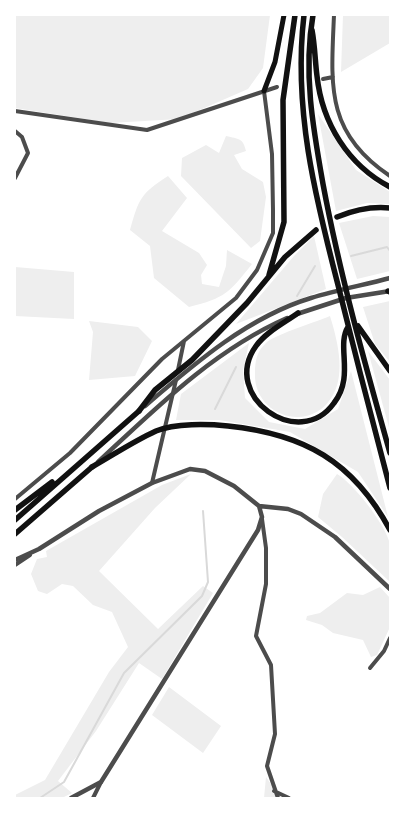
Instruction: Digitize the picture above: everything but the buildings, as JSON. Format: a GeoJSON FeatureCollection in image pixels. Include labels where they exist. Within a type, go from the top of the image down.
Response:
{"type":"FeatureCollection","features":[{"type":"Feature","properties":{"kind":"main road"},"geometry":{"type":"LineString","coordinates":[[264,91],[275,62],[284,15]]}},
{"type":"Feature","properties":{"kind":"main road"},"geometry":{"type":"LineString","coordinates":[[269,276],[284,222],[283,100],[294,15]]}},
{"type":"Feature","properties":{"kind":"main road"},"geometry":{"type":"LineString","coordinates":[[304,15],[301,77],[303,127],[321,219],[353,318],[390,453]]}},
{"type":"Feature","properties":{"kind":"main road"},"geometry":{"type":"LineString","coordinates":[[313,15],[309,43],[310,114],[348,325],[390,488]]}},
{"type":"Feature","properties":{"kind":"main road"},"geometry":{"type":"LineString","coordinates":[[311,26],[317,78],[326,118],[344,150],[374,179],[390,187]]}},
{"type":"Feature","properties":{"kind":"main road"},"geometry":{"type":"LineString","coordinates":[[337,218],[353,211],[380,207],[390,208]]}},
{"type":"Feature","properties":{"kind":"main road"},"geometry":{"type":"LineString","coordinates":[[15,520],[193,362],[247,303],[285,256],[316,230]]}},
{"type":"Feature","properties":{"kind":"main road"},"geometry":{"type":"LineString","coordinates":[[298,313],[268,334],[257,345],[249,358],[249,386],[255,401],[269,414],[287,421],[300,422],[313,419],[325,413],[334,404],[342,389],[346,368],[344,334],[348,325]]}},
{"type":"Feature","properties":{"kind":"main road"},"geometry":{"type":"LineString","coordinates":[[353,318],[390,371]]}},
{"type":"Feature","properties":{"kind":"main road"},"geometry":{"type":"LineString","coordinates":[[15,534],[92,467],[157,430],[204,424],[260,430],[304,443],[325,454],[361,485],[390,530]]}},
{"type":"Feature","properties":{"kind":"main road"},"geometry":{"type":"LineString","coordinates":[[15,510],[84,458]]}},
{"type":"Feature","properties":{"kind":"street"},"geometry":{"type":"LineString","coordinates":[[334,15],[333,77],[339,118],[357,149],[372,164],[390,176]]}},
{"type":"Feature","properties":{"kind":"street"},"geometry":{"type":"LineString","coordinates":[[323,79],[333,77]]}},
{"type":"Feature","properties":{"kind":"street"},"geometry":{"type":"LineString","coordinates":[[15,111],[147,130],[277,87]]}},
{"type":"Feature","properties":{"kind":"street"},"geometry":{"type":"LineString","coordinates":[[15,500],[70,453],[162,359],[236,298],[257,270],[273,233],[272,154],[264,91]]}},
{"type":"Feature","properties":{"kind":"street"},"geometry":{"type":"LineString","coordinates":[[15,132],[22,137],[28,153],[15,178]]}},
{"type":"Feature","properties":{"kind":"street"},"geometry":{"type":"LineString","coordinates":[[193,362],[248,328],[302,302],[390,278]]}},
{"type":"Feature","properties":{"kind":"street"},"geometry":{"type":"LineString","coordinates":[[92,467],[166,398],[258,330],[298,313],[346,298],[389,291]]}},
{"type":"Feature","properties":{"kind":"street"},"geometry":{"type":"LineString","coordinates":[[152,483],[172,403],[184,340]]}},
{"type":"Feature","properties":{"kind":"street"},"geometry":{"type":"LineString","coordinates":[[15,565],[99,510],[152,483],[190,469],[205,471],[234,486],[259,506],[288,509],[316,523],[335,537],[390,589]]}},
{"type":"Feature","properties":{"kind":"street"},"geometry":{"type":"LineString","coordinates":[[259,506],[266,548],[266,584],[256,636],[270,665],[276,734],[267,766],[274,791],[278,798]]}},
{"type":"Feature","properties":{"kind":"street"},"geometry":{"type":"LineString","coordinates":[[93,798],[101,782],[258,530],[262,517]]}},
{"type":"Feature","properties":{"kind":"street"},"geometry":{"type":"LineString","coordinates":[[15,560],[39,549]]}},
{"type":"Feature","properties":{"kind":"street"},"geometry":{"type":"LineString","coordinates":[[370,668],[384,651],[390,638]]}},
{"type":"Feature","properties":{"kind":"street"},"geometry":{"type":"LineString","coordinates":[[71,798],[101,782]]}},
{"type":"Feature","properties":{"kind":"street"},"geometry":{"type":"LineString","coordinates":[[274,791],[289,798]]}},
{"type":"Feature","properties":{"kind":"shaded area"},"geometry":{"type":"Polygon","coordinates":[[[15,15],[270,15],[263,68],[248,89],[179,119],[110,123],[15,108],[15,15]]]}},
{"type":"Feature","properties":{"kind":"shaded area"},"geometry":{"type":"Polygon","coordinates":[[[343,15],[390,15],[390,43],[341,72],[343,15]]]}},
{"type":"Feature","properties":{"kind":"shaded area"},"geometry":{"type":"Polygon","coordinates":[[[318,114],[356,170],[390,192],[390,204],[367,203],[336,211],[318,114]]]}},
{"type":"Feature","properties":{"kind":"shaded area"},"geometry":{"type":"Polygon","coordinates":[[[226,136],[242,141],[246,151],[234,155],[242,169],[263,182],[266,197],[260,241],[251,248],[181,176],[182,158],[206,145],[219,153],[226,136]]]}},
{"type":"Feature","properties":{"kind":"shaded area"},"geometry":{"type":"Polygon","coordinates":[[[168,176],[187,198],[162,231],[199,253],[207,265],[201,275],[202,284],[219,287],[226,266],[227,250],[252,264],[238,282],[225,293],[211,301],[189,307],[154,278],[150,246],[130,230],[142,198],[168,176]]]}},
{"type":"Feature","properties":{"kind":"shaded area"},"geometry":{"type":"Polygon","coordinates":[[[373,216],[390,217],[390,271],[357,279],[339,223],[373,216]]]}},
{"type":"Feature","properties":{"kind":"shaded area"},"geometry":{"type":"Polygon","coordinates":[[[314,236],[326,289],[236,324],[294,256],[314,236]]]}},
{"type":"Feature","properties":{"kind":"shaded area"},"geometry":{"type":"Polygon","coordinates":[[[15,267],[74,272],[74,319],[15,316],[15,267]]]}},
{"type":"Feature","properties":{"kind":"shaded area"},"geometry":{"type":"Polygon","coordinates":[[[390,301],[390,362],[375,344],[363,307],[390,301]]]}},
{"type":"Feature","properties":{"kind":"shaded area"},"geometry":{"type":"Polygon","coordinates":[[[330,316],[340,366],[337,386],[333,395],[323,407],[311,414],[298,417],[285,415],[273,409],[263,400],[257,388],[255,364],[261,349],[267,342],[279,335],[330,316]]]}},
{"type":"Feature","properties":{"kind":"shaded area"},"geometry":{"type":"Polygon","coordinates":[[[89,321],[138,327],[152,341],[135,376],[89,380],[93,332],[89,321]]]}},
{"type":"Feature","properties":{"kind":"shaded area"},"geometry":{"type":"Polygon","coordinates":[[[249,343],[243,370],[245,398],[269,422],[305,429],[338,409],[351,371],[388,517],[358,472],[290,432],[219,420],[176,420],[181,394],[249,343]]]}},
{"type":"Feature","properties":{"kind":"shaded area"},"geometry":{"type":"Polygon","coordinates":[[[368,351],[390,380],[390,431],[368,351]]]}},
{"type":"Feature","properties":{"kind":"shaded area"},"geometry":{"type":"Polygon","coordinates":[[[191,474],[155,508],[99,571],[158,629],[203,586],[213,593],[162,679],[139,663],[96,731],[58,781],[72,793],[62,798],[15,798],[15,795],[45,780],[109,672],[128,647],[112,612],[93,605],[73,586],[62,584],[47,594],[38,591],[31,574],[37,559],[47,557],[46,551],[162,485],[191,474]]]}},
{"type":"Feature","properties":{"kind":"shaded area"},"geometry":{"type":"Polygon","coordinates":[[[337,474],[360,495],[376,516],[387,536],[391,553],[390,582],[318,517],[323,494],[337,474]]]}},
{"type":"Feature","properties":{"kind":"shaded area"},"geometry":{"type":"Polygon","coordinates":[[[380,587],[390,598],[390,627],[377,655],[371,657],[363,640],[333,633],[322,625],[306,620],[307,616],[320,613],[347,593],[363,595],[380,587]]]}},
{"type":"Feature","properties":{"kind":"shaded area"},"geometry":{"type":"Polygon","coordinates":[[[169,687],[221,726],[203,753],[152,715],[169,687]]]}},
{"type":"Feature","properties":{"kind":"shaded area"},"geometry":{"type":"Polygon","coordinates":[[[266,777],[281,798],[264,798],[266,777]]]}},
{"type":"Feature","properties":{"kind":"waterway"},"geometry":{"type":"LineString","coordinates":[[351,256],[387,247],[390,251]]}},
{"type":"Feature","properties":{"kind":"waterway"},"geometry":{"type":"LineString","coordinates":[[297,296],[315,266]]}},
{"type":"Feature","properties":{"kind":"waterway"},"geometry":{"type":"LineString","coordinates":[[215,409],[236,367]]}},
{"type":"Feature","properties":{"kind":"waterway"},"geometry":{"type":"LineString","coordinates":[[40,798],[64,782],[124,673],[202,596],[208,582],[203,511]]}}]}
